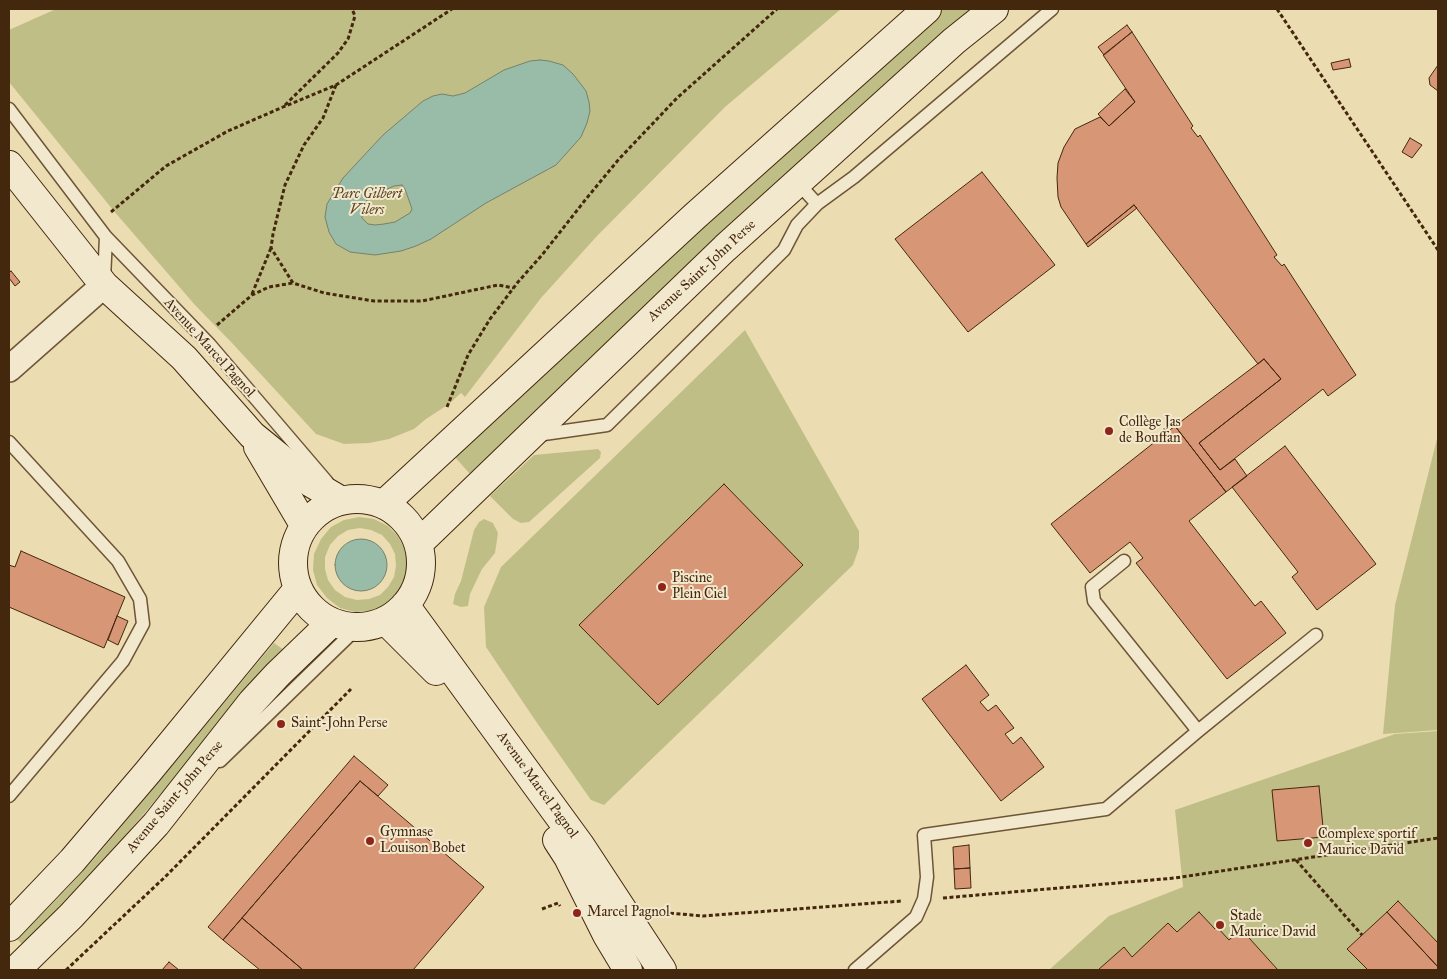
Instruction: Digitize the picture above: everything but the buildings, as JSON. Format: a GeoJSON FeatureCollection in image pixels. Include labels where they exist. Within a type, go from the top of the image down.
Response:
{"type":"FeatureCollection","features":[{"type":"Feature","properties":{"kind":"main road"},"geometry":{"type":"LineString","coordinates":[[384,504],[687,223],[926,9]]}},
{"type":"Feature","properties":{"kind":"main road","name":"Avenue Saint-John Perse"},"geometry":{"type":"LineString","coordinates":[[419,543],[725,248],[954,41],[994,9]]}},
{"type":"Feature","properties":{"kind":"main road","name":"Avenue Marcel Pagnol"},"geometry":{"type":"LineString","coordinates":[[9,165],[104,285],[184,358],[252,435],[311,483],[340,500]]}},
{"type":"Feature","properties":{"kind":"main road","name":"Avenue Marcel Pagnol"},"geometry":{"type":"LineString","coordinates":[[252,435],[304,525]]}},
{"type":"Feature","properties":{"kind":"main road"},"geometry":{"type":"LineString","coordinates":[[362,498],[384,504],[402,516],[414,532],[421,552],[421,572],[414,592],[395,613],[344,625],[310,607],[298,589],[292,568],[295,545],[304,525],[320,510],[340,500],[362,498]]}},
{"type":"Feature","properties":{"kind":"main road"},"geometry":{"type":"LineString","coordinates":[[9,927],[72,861],[154,765],[298,589]]}},
{"type":"Feature","properties":{"kind":"main road","name":"Avenue Marcel Pagnol"},"geometry":{"type":"LineString","coordinates":[[395,613],[498,751],[568,857],[596,915],[628,970]]}},
{"type":"Feature","properties":{"kind":"main road","name":"Avenue Marcel Pagnol"},"geometry":{"type":"LineString","coordinates":[[395,613],[580,845],[662,970]]}},
{"type":"Feature","properties":{"kind":"main road","name":"Avenue Saint-John Perse"},"geometry":{"type":"LineString","coordinates":[[16,970],[71,916],[156,824],[252,702],[278,674],[344,625]]}},
{"type":"Feature","properties":{"kind":"street"},"geometry":{"type":"LineString","coordinates":[[9,369],[104,285]]}},
{"type":"Feature","properties":{"kind":"lane"},"geometry":{"type":"LineString","coordinates":[[528,437],[607,425],[784,250],[797,225],[817,204],[854,177],[1052,9]]}},
{"type":"Feature","properties":{"kind":"lane","name":"Avenue Marcel Pagnol"},"geometry":{"type":"LineString","coordinates":[[9,109],[106,237],[210,345],[321,475],[340,500]]}},
{"type":"Feature","properties":{"kind":"lane"},"geometry":{"type":"LineString","coordinates":[[797,182],[817,204]]}},
{"type":"Feature","properties":{"kind":"lane"},"geometry":{"type":"LineString","coordinates":[[104,285],[106,237]]}},
{"type":"Feature","properties":{"kind":"lane"},"geometry":{"type":"LineString","coordinates":[[9,442],[118,561],[140,598],[143,624],[123,661],[9,796]]}},
{"type":"Feature","properties":{"kind":"lane"},"geometry":{"type":"LineString","coordinates":[[1124,561],[1092,587],[1094,601],[1198,731]]}},
{"type":"Feature","properties":{"kind":"lane"},"geometry":{"type":"LineString","coordinates":[[855,970],[916,916],[924,899],[928,877],[924,835],[1106,809],[1316,635]]}},
{"type":"Feature","properties":{"kind":"path"},"geometry":{"type":"LineString","coordinates":[[282,107],[338,53],[348,39],[355,16],[352,9]]}},
{"type":"Feature","properties":{"kind":"path"},"geometry":{"type":"LineString","coordinates":[[108,214],[166,166],[228,131],[336,86],[452,9]]}},
{"type":"Feature","properties":{"kind":"path"},"geometry":{"type":"LineString","coordinates":[[444,411],[449,404],[455,384],[468,355],[490,319],[586,199],[626,152],[677,98],[776,9]]}},
{"type":"Feature","properties":{"kind":"path"},"geometry":{"type":"LineString","coordinates":[[1277,9],[1438,250]]}},
{"type":"Feature","properties":{"kind":"path"},"geometry":{"type":"LineString","coordinates":[[252,295],[271,248],[285,185],[304,144],[323,118],[336,86]]}},
{"type":"Feature","properties":{"kind":"path"},"geometry":{"type":"LineString","coordinates":[[271,248],[294,283]]}},
{"type":"Feature","properties":{"kind":"path"},"geometry":{"type":"LineString","coordinates":[[210,330],[252,295],[269,287],[294,283],[324,293],[374,301],[422,302],[498,285],[514,288]]}},
{"type":"Feature","properties":{"kind":"path"},"geometry":{"type":"LineString","coordinates":[[66,970],[165,876],[351,689]]}},
{"type":"Feature","properties":{"kind":"path"},"geometry":{"type":"LineString","coordinates":[[656,911],[703,916],[1175,878],[1438,838]]}},
{"type":"Feature","properties":{"kind":"path"},"geometry":{"type":"LineString","coordinates":[[1295,860],[1362,935]]}},
{"type":"Feature","properties":{"kind":"green space","name":"Parc Gilbert Vilers"},"geometry":{"type":"Polygon","coordinates":[[[56,9],[841,9],[725,107],[597,236],[541,298],[465,397],[461,393],[414,429],[389,439],[369,443],[344,444],[316,434],[195,305],[113,210],[9,82],[9,30],[56,9]]]}},
{"type":"Feature","properties":{"kind":"green space"},"geometry":{"type":"Polygon","coordinates":[[[938,9],[974,9],[852,116],[621,328],[470,474],[453,455],[938,9]]]}},
{"type":"Feature","properties":{"kind":"green space","name":"Piscine Plein Ciel"},"geometry":{"type":"Polygon","coordinates":[[[745,330],[859,531],[859,548],[853,565],[604,805],[591,800],[486,647],[484,607],[501,567],[745,330]]]}},
{"type":"Feature","properties":{"kind":"green space"},"geometry":{"type":"Polygon","coordinates":[[[1438,435],[1438,730],[1383,734],[1395,605],[1438,435]]]}},
{"type":"Feature","properties":{"kind":"green space"},"geometry":{"type":"Polygon","coordinates":[[[598,449],[601,452],[600,458],[529,522],[521,523],[513,519],[490,496],[534,455],[598,449]]]}},
{"type":"Feature","properties":{"kind":"green space"},"geometry":{"type":"Polygon","coordinates":[[[359,517],[374,519],[388,526],[398,536],[405,550],[408,565],[405,580],[398,593],[387,604],[372,611],[355,612],[340,608],[327,598],[317,585],[313,570],[314,554],[321,539],[331,527],[344,520],[359,517]],[[360,528],[348,530],[338,536],[330,545],[325,557],[325,569],[328,580],[335,590],[345,597],[357,600],[369,599],[380,595],[394,577],[396,566],[395,554],[390,544],[382,535],[360,528]]]}},
{"type":"Feature","properties":{"kind":"green space"},"geometry":{"type":"Polygon","coordinates":[[[484,519],[493,523],[498,533],[495,553],[482,569],[470,594],[468,606],[461,607],[453,604],[455,594],[461,581],[474,530],[479,522],[484,519]]]}},
{"type":"Feature","properties":{"kind":"green space"},"geometry":{"type":"Polygon","coordinates":[[[274,643],[284,650],[123,838],[23,945],[17,939],[96,857],[274,643]]]}},
{"type":"Feature","properties":{"kind":"green space","name":"Complexe sportif Maurice David"},"geometry":{"type":"Polygon","coordinates":[[[1438,731],[1438,970],[1049,970],[1109,916],[1183,887],[1175,810],[1395,734],[1438,731]]]}},
{"type":"Feature","properties":{"kind":"shaded area"},"geometry":{"type":"Polygon","coordinates":[[[530,61],[549,61],[563,65],[573,74],[586,91],[589,102],[590,111],[581,137],[556,165],[486,203],[431,239],[416,246],[401,251],[375,255],[350,252],[336,244],[329,232],[325,217],[327,204],[343,178],[383,135],[423,101],[442,94],[453,96],[465,93],[504,70],[530,61]],[[402,185],[394,186],[372,196],[365,202],[362,209],[362,218],[368,224],[375,225],[395,222],[410,213],[412,209],[402,185]]]}},
{"type":"Feature","properties":{"kind":"shaded area"},"geometry":{"type":"Polygon","coordinates":[[[361,539],[371,541],[379,547],[385,555],[387,565],[385,575],[379,583],[371,589],[361,591],[351,589],[343,583],[337,575],[335,565],[337,555],[343,547],[351,541],[361,539]]]}},
{"type":"Feature","properties":{"kind":"place","name":"Collège Jas de Bouffan"},"geometry":{"type":"Point","coordinates":[1109,431]}},
{"type":"Feature","properties":{"kind":"place","name":"Piscine Plein Ciel"},"geometry":{"type":"Point","coordinates":[662,587]}},
{"type":"Feature","properties":{"kind":"place","name":"Saint-John Perse"},"geometry":{"type":"Point","coordinates":[281,724]}},
{"type":"Feature","properties":{"kind":"place","name":"Gymnase Louison Bobet"},"geometry":{"type":"Point","coordinates":[370,841]}},
{"type":"Feature","properties":{"kind":"place","name":"Complexe sportif Maurice David"},"geometry":{"type":"Point","coordinates":[1308,843]}},
{"type":"Feature","properties":{"kind":"place","name":"Marcel Pagnol"},"geometry":{"type":"Point","coordinates":[577,913]}},
{"type":"Feature","properties":{"kind":"place","name":"Stade Maurice David"},"geometry":{"type":"Point","coordinates":[1220,925]}}]}
